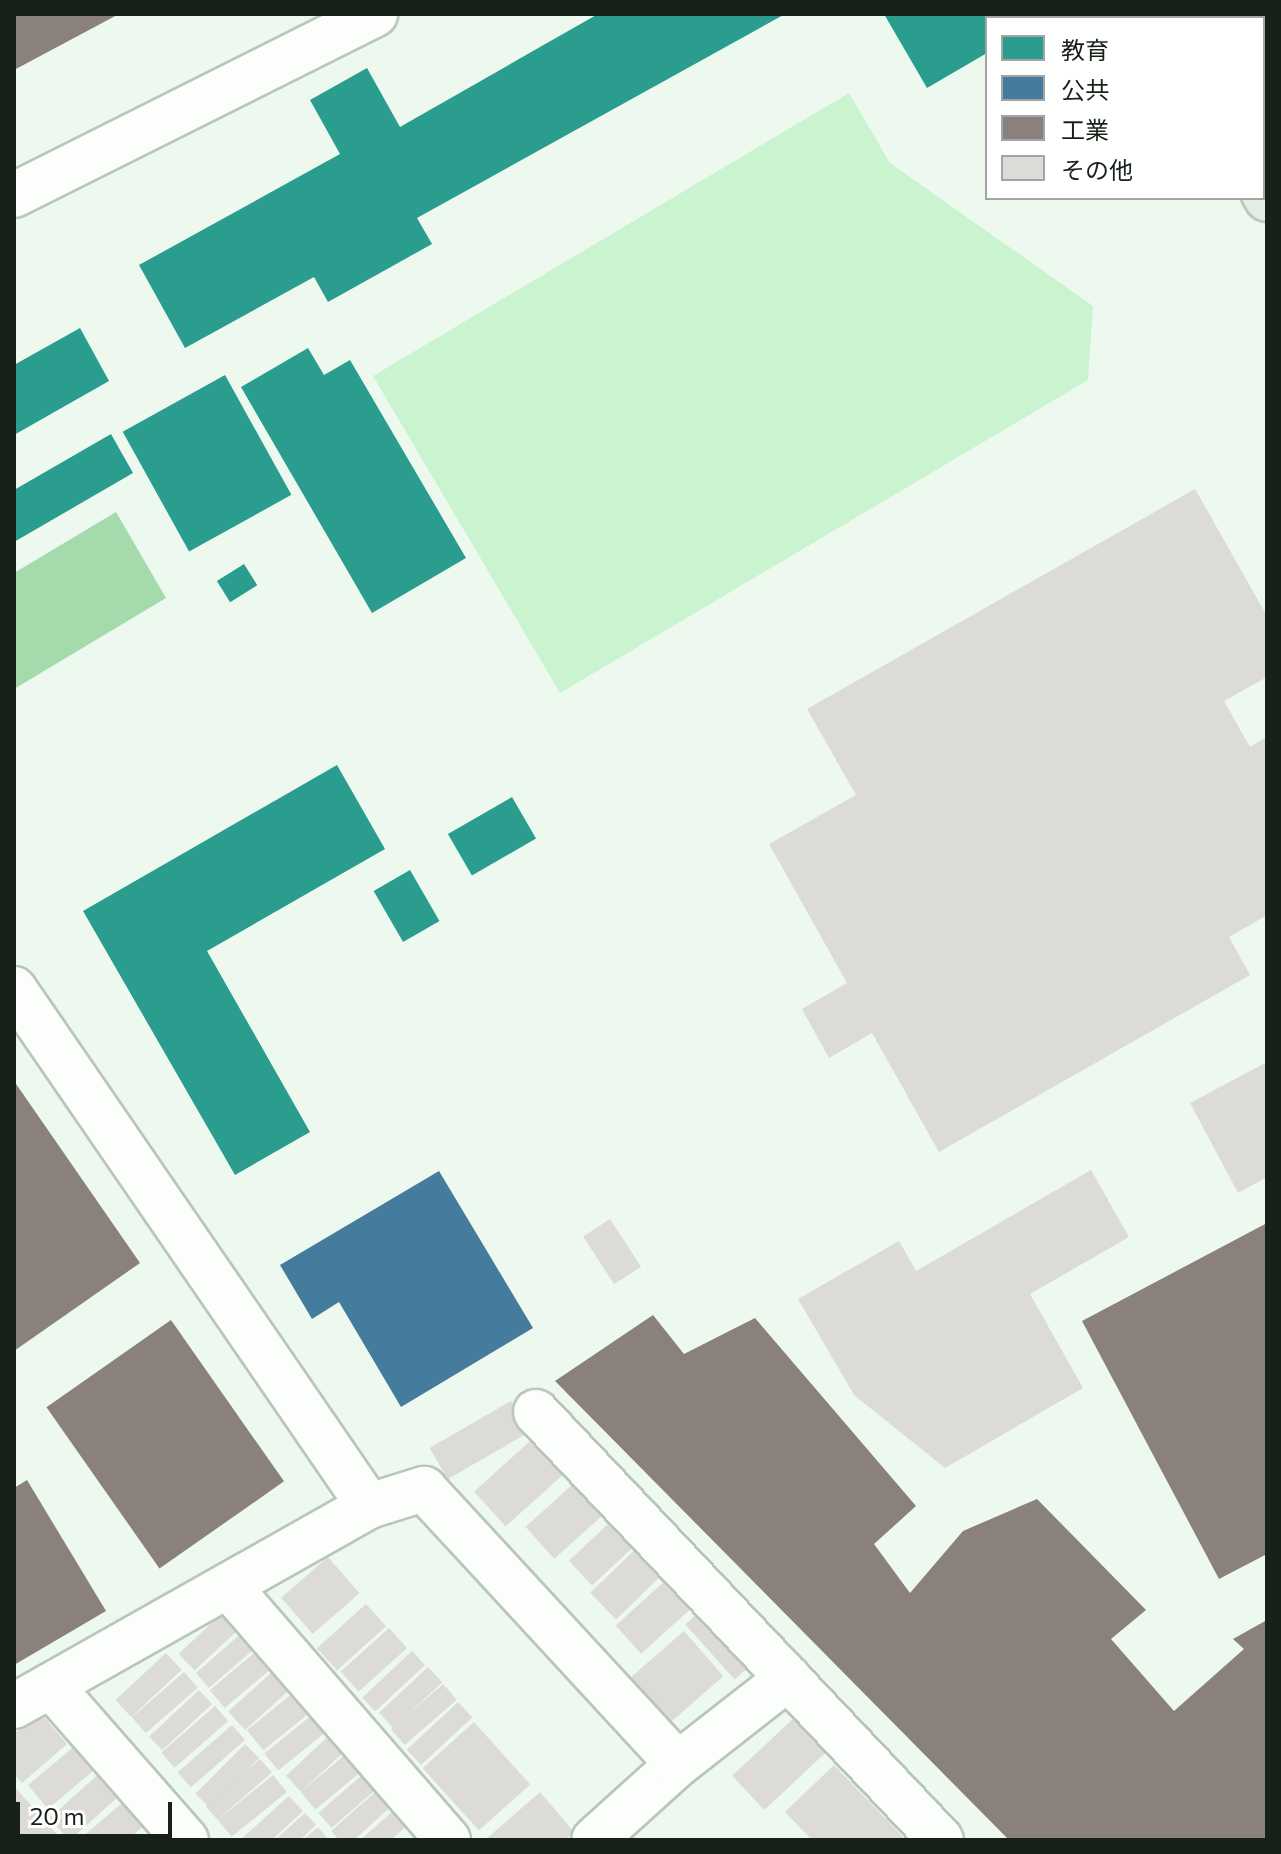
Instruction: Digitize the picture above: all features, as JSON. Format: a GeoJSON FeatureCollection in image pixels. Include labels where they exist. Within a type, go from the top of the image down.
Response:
{"type":"FeatureCollection","features":[{"type":"Feature","properties":{"kind":"street"},"geometry":{"type":"LineString","coordinates":[[14,195],[375,14]]}},
{"type":"Feature","properties":{"kind":"street"},"geometry":{"type":"LineString","coordinates":[[14,989],[369,1506]]}},
{"type":"Feature","properties":{"kind":"street"},"geometry":{"type":"LineString","coordinates":[[536,1412],[941,1840]]}},
{"type":"Feature","properties":{"kind":"street"},"geometry":{"type":"LineString","coordinates":[[186,1840],[32,1696],[369,1506],[424,1489],[678,1764]]}},
{"type":"Feature","properties":{"kind":"street"},"geometry":{"type":"LineString","coordinates":[[228,1586],[448,1840]]}},
{"type":"Feature","properties":{"kind":"street"},"geometry":{"type":"LineString","coordinates":[[594,1840],[678,1764],[788,1678]]}},
{"type":"Feature","properties":{"kind":"shaded area"},"geometry":{"type":"Polygon","coordinates":[[[849,93],[890,163],[1093,306],[1088,380],[560,693],[373,376],[849,93]]]}},
{"type":"Feature","properties":{"kind":"shaded area"},"geometry":{"type":"Polygon","coordinates":[[[116,512],[166,598],[14,689],[14,573],[116,512]]]}},
{"type":"Feature","properties":{"kind":"building: 教育"},"geometry":{"type":"Polygon","coordinates":[[[598,14],[785,14],[417,218],[432,244],[328,302],[314,277],[185,348],[139,265],[340,154],[310,100],[367,68],[400,127],[598,14]]]}},
{"type":"Feature","properties":{"kind":"building: 教育"},"geometry":{"type":"Polygon","coordinates":[[[884,14],[1054,14],[985,16],[985,54],[927,88],[884,14]]]}},
{"type":"Feature","properties":{"kind":"building: 教育"},"geometry":{"type":"Polygon","coordinates":[[[80,328],[109,381],[14,435],[14,365],[80,328]]]}},
{"type":"Feature","properties":{"kind":"building: 教育"},"geometry":{"type":"Polygon","coordinates":[[[308,348],[324,375],[350,360],[466,558],[372,613],[241,387],[308,348]]]}},
{"type":"Feature","properties":{"kind":"building: 教育"},"geometry":{"type":"Polygon","coordinates":[[[225,375],[291,495],[189,552],[123,432],[225,375]]]}},
{"type":"Feature","properties":{"kind":"building: 教育"},"geometry":{"type":"Polygon","coordinates":[[[111,434],[133,473],[14,542],[14,490],[111,434]]]}},
{"type":"Feature","properties":{"kind":"building: 教育"},"geometry":{"type":"Polygon","coordinates":[[[244,564],[257,585],[230,602],[217,581],[244,564]]]}},
{"type":"Feature","properties":{"kind":"building: 教育"},"geometry":{"type":"Polygon","coordinates":[[[337,765],[385,849],[207,951],[310,1132],[235,1175],[83,911],[337,765]]]}},
{"type":"Feature","properties":{"kind":"building: 教育"},"geometry":{"type":"Polygon","coordinates":[[[512,797],[536,839],[472,876],[448,834],[512,797]]]}},
{"type":"Feature","properties":{"kind":"building: 教育"},"geometry":{"type":"Polygon","coordinates":[[[410,870],[440,921],[403,942],[374,891],[410,870]]]}},
{"type":"Feature","properties":{"kind":"building: 公共"},"geometry":{"type":"Polygon","coordinates":[[[439,1171],[533,1328],[401,1407],[339,1302],[312,1319],[280,1265],[439,1171]]]}},
{"type":"Feature","properties":{"kind":"building: 工業"},"geometry":{"type":"Polygon","coordinates":[[[14,14],[119,14],[14,70],[14,14]]]}},
{"type":"Feature","properties":{"kind":"building: 工業"},"geometry":{"type":"Polygon","coordinates":[[[14,1081],[140,1263],[14,1351],[14,1081]]]}},
{"type":"Feature","properties":{"kind":"building: 工業"},"geometry":{"type":"Polygon","coordinates":[[[1267,1223],[1267,1554],[1219,1579],[1082,1321],[1267,1223]]]}},
{"type":"Feature","properties":{"kind":"building: 工業"},"geometry":{"type":"Polygon","coordinates":[[[653,1315],[684,1354],[755,1318],[916,1506],[874,1544],[910,1593],[963,1531],[1037,1499],[1146,1610],[1111,1639],[1174,1711],[1244,1649],[1233,1639],[1267,1620],[1267,1840],[1009,1840],[555,1381],[653,1315]]]}},
{"type":"Feature","properties":{"kind":"building: 工業"},"geometry":{"type":"Polygon","coordinates":[[[171,1320],[284,1481],[159,1569],[46,1407],[171,1320]]]}},
{"type":"Feature","properties":{"kind":"building: 工業"},"geometry":{"type":"Polygon","coordinates":[[[27,1480],[106,1611],[14,1665],[14,1488],[27,1480]]]}},
{"type":"Feature","properties":{"kind":"building: その他"},"geometry":{"type":"Polygon","coordinates":[[[1195,489],[1267,616],[1267,677],[1224,701],[1250,747],[1265,738],[1267,741],[1267,915],[1229,937],[1250,975],[939,1152],[872,1033],[829,1058],[802,1009],[847,983],[769,844],[856,795],[807,709],[1195,489]]]}},
{"type":"Feature","properties":{"kind":"building: その他"},"geometry":{"type":"Polygon","coordinates":[[[1267,1062],[1267,1177],[1238,1193],[1190,1103],[1267,1062]]]}},
{"type":"Feature","properties":{"kind":"building: その他"},"geometry":{"type":"Polygon","coordinates":[[[1091,1170],[1129,1237],[1030,1294],[1083,1388],[945,1468],[854,1395],[798,1299],[899,1241],[916,1271],[1091,1170]]]}},
{"type":"Feature","properties":{"kind":"building: その他"},"geometry":{"type":"Polygon","coordinates":[[[610,1219],[641,1267],[614,1284],[583,1236],[610,1219]]]}},
{"type":"Feature","properties":{"kind":"building: その他"},"geometry":{"type":"Polygon","coordinates":[[[511,1401],[529,1432],[448,1479],[430,1448],[511,1401]]]}},
{"type":"Feature","properties":{"kind":"building: その他"},"geometry":{"type":"Polygon","coordinates":[[[538,1434],[569,1469],[506,1526],[474,1492],[538,1434]]]}},
{"type":"Feature","properties":{"kind":"building: その他"},"geometry":{"type":"Polygon","coordinates":[[[582,1476],[611,1508],[554,1559],[526,1527],[582,1476]]]}},
{"type":"Feature","properties":{"kind":"building: その他"},"geometry":{"type":"Polygon","coordinates":[[[620,1513],[643,1538],[592,1586],[569,1561],[620,1513]]]}},
{"type":"Feature","properties":{"kind":"building: その他"},"geometry":{"type":"Polygon","coordinates":[[[645,1540],[671,1567],[616,1619],[590,1593],[645,1540]]]}},
{"type":"Feature","properties":{"kind":"building: その他"},"geometry":{"type":"Polygon","coordinates":[[[328,1557],[359,1593],[313,1634],[281,1598],[328,1557]]]}},
{"type":"Feature","properties":{"kind":"building: その他"},"geometry":{"type":"Polygon","coordinates":[[[675,1572],[700,1600],[641,1654],[616,1626],[675,1572]]]}},
{"type":"Feature","properties":{"kind":"building: その他"},"geometry":{"type":"Polygon","coordinates":[[[709,1603],[759,1658],[735,1679],[685,1624],[709,1603]]]}},
{"type":"Feature","properties":{"kind":"building: その他"},"geometry":{"type":"Polygon","coordinates":[[[366,1604],[386,1626],[337,1670],[317,1648],[366,1604]]]}},
{"type":"Feature","properties":{"kind":"building: その他"},"geometry":{"type":"Polygon","coordinates":[[[230,1606],[246,1623],[194,1671],[179,1654],[230,1606]]]}},
{"type":"Feature","properties":{"kind":"building: その他"},"geometry":{"type":"Polygon","coordinates":[[[251,1625],[264,1640],[209,1688],[196,1673],[251,1625]]]}},
{"type":"Feature","properties":{"kind":"building: その他"},"geometry":{"type":"Polygon","coordinates":[[[389,1628],[407,1648],[359,1692],[341,1671],[389,1628]]]}},
{"type":"Feature","properties":{"kind":"building: その他"},"geometry":{"type":"Polygon","coordinates":[[[684,1631],[723,1676],[671,1722],[631,1677],[684,1631]]]}},
{"type":"Feature","properties":{"kind":"building: その他"},"geometry":{"type":"Polygon","coordinates":[[[265,1644],[280,1662],[225,1708],[210,1690],[265,1644]]]}},
{"type":"Feature","properties":{"kind":"building: その他"},"geometry":{"type":"Polygon","coordinates":[[[412,1651],[425,1665],[375,1711],[362,1697],[412,1651]]]}},
{"type":"Feature","properties":{"kind":"building: その他"},"geometry":{"type":"Polygon","coordinates":[[[166,1653],[182,1670],[131,1717],[116,1700],[166,1653]]]}},
{"type":"Feature","properties":{"kind":"building: その他"},"geometry":{"type":"Polygon","coordinates":[[[281,1664],[298,1683],[245,1730],[228,1712],[281,1664]]]}},
{"type":"Feature","properties":{"kind":"building: その他"},"geometry":{"type":"Polygon","coordinates":[[[428,1667],[442,1682],[393,1728],[379,1713],[428,1667]]]}},
{"type":"Feature","properties":{"kind":"building: その他"},"geometry":{"type":"Polygon","coordinates":[[[184,1672],[198,1688],[146,1733],[132,1717],[184,1672]]]}},
{"type":"Feature","properties":{"kind":"building: その他"},"geometry":{"type":"Polygon","coordinates":[[[443,1684],[457,1700],[405,1745],[391,1729],[443,1684]]]}},
{"type":"Feature","properties":{"kind":"building: その他"},"geometry":{"type":"Polygon","coordinates":[[[299,1688],[315,1708],[263,1750],[247,1730],[299,1688]]]}},
{"type":"Feature","properties":{"kind":"building: その他"},"geometry":{"type":"Polygon","coordinates":[[[199,1690],[212,1704],[162,1750],[149,1736],[199,1690]]]}},
{"type":"Feature","properties":{"kind":"building: その他"},"geometry":{"type":"Polygon","coordinates":[[[458,1702],[472,1717],[421,1765],[407,1750],[458,1702]]]}},
{"type":"Feature","properties":{"kind":"building: その他"},"geometry":{"type":"Polygon","coordinates":[[[215,1706],[228,1721],[175,1768],[161,1753],[215,1706]]]}},
{"type":"Feature","properties":{"kind":"building: その他"},"geometry":{"type":"Polygon","coordinates":[[[318,1710],[332,1727],[278,1771],[264,1753],[318,1710]]]}},
{"type":"Feature","properties":{"kind":"building: その他"},"geometry":{"type":"Polygon","coordinates":[[[40,1712],[67,1744],[22,1783],[14,1774],[14,1734],[40,1712]]]}},
{"type":"Feature","properties":{"kind":"building: その他"},"geometry":{"type":"Polygon","coordinates":[[[795,1717],[827,1751],[764,1810],[732,1776],[795,1717]]]}},
{"type":"Feature","properties":{"kind":"building: その他"},"geometry":{"type":"Polygon","coordinates":[[[474,1722],[530,1784],[479,1831],[423,1768],[474,1722]]]}},
{"type":"Feature","properties":{"kind":"building: その他"},"geometry":{"type":"Polygon","coordinates":[[[232,1725],[245,1740],[191,1787],[178,1772],[232,1725]]]}},
{"type":"Feature","properties":{"kind":"building: その他"},"geometry":{"type":"Polygon","coordinates":[[[335,1730],[350,1746],[301,1792],[286,1776],[335,1730]]]}},
{"type":"Feature","properties":{"kind":"building: その他"},"geometry":{"type":"Polygon","coordinates":[[[77,1744],[97,1768],[48,1809],[28,1785],[77,1744]]]}},
{"type":"Feature","properties":{"kind":"building: その他"},"geometry":{"type":"Polygon","coordinates":[[[245,1744],[259,1758],[210,1808],[196,1793],[245,1744]]]}},
{"type":"Feature","properties":{"kind":"building: その他"},"geometry":{"type":"Polygon","coordinates":[[[352,1749],[367,1767],[315,1810],[301,1792],[352,1749]]]}},
{"type":"Feature","properties":{"kind":"building: その他"},"geometry":{"type":"Polygon","coordinates":[[[260,1759],[272,1773],[217,1820],[206,1806],[260,1759]]]}},
{"type":"Feature","properties":{"kind":"building: その他"},"geometry":{"type":"Polygon","coordinates":[[[834,1765],[906,1840],[812,1840],[785,1812],[834,1765]]]}},
{"type":"Feature","properties":{"kind":"building: その他"},"geometry":{"type":"Polygon","coordinates":[[[369,1769],[382,1784],[332,1828],[318,1813],[369,1769]]]}},
{"type":"Feature","properties":{"kind":"building: その他"},"geometry":{"type":"Polygon","coordinates":[[[103,1770],[123,1792],[70,1840],[49,1818],[103,1770]]]}},
{"type":"Feature","properties":{"kind":"building: その他"},"geometry":{"type":"Polygon","coordinates":[[[273,1775],[287,1792],[232,1837],[218,1820],[273,1775]]]}},
{"type":"Feature","properties":{"kind":"building: その他"},"geometry":{"type":"Polygon","coordinates":[[[14,1786],[62,1840],[14,1840],[14,1786]]]}},
{"type":"Feature","properties":{"kind":"building: その他"},"geometry":{"type":"Polygon","coordinates":[[[382,1786],[396,1802],[354,1840],[339,1840],[331,1831],[382,1786]]]}},
{"type":"Feature","properties":{"kind":"building: その他"},"geometry":{"type":"Polygon","coordinates":[[[540,1792],[574,1832],[565,1840],[485,1840],[540,1792]]]}},
{"type":"Feature","properties":{"kind":"building: その他"},"geometry":{"type":"Polygon","coordinates":[[[289,1796],[303,1811],[272,1840],[240,1840],[289,1796]]]}},
{"type":"Feature","properties":{"kind":"building: その他"},"geometry":{"type":"Polygon","coordinates":[[[129,1797],[150,1821],[127,1840],[79,1840],[129,1797]]]}},
{"type":"Feature","properties":{"kind":"building: その他"},"geometry":{"type":"Polygon","coordinates":[[[399,1806],[412,1821],[391,1840],[360,1840],[399,1806]]]}},
{"type":"Feature","properties":{"kind":"building: その他"},"geometry":{"type":"Polygon","coordinates":[[[305,1813],[316,1825],[300,1840],[275,1840],[305,1813]]]}},
{"type":"Feature","properties":{"kind":"building: その他"},"geometry":{"type":"Polygon","coordinates":[[[318,1827],[329,1840],[303,1840],[318,1827]]]}}]}
